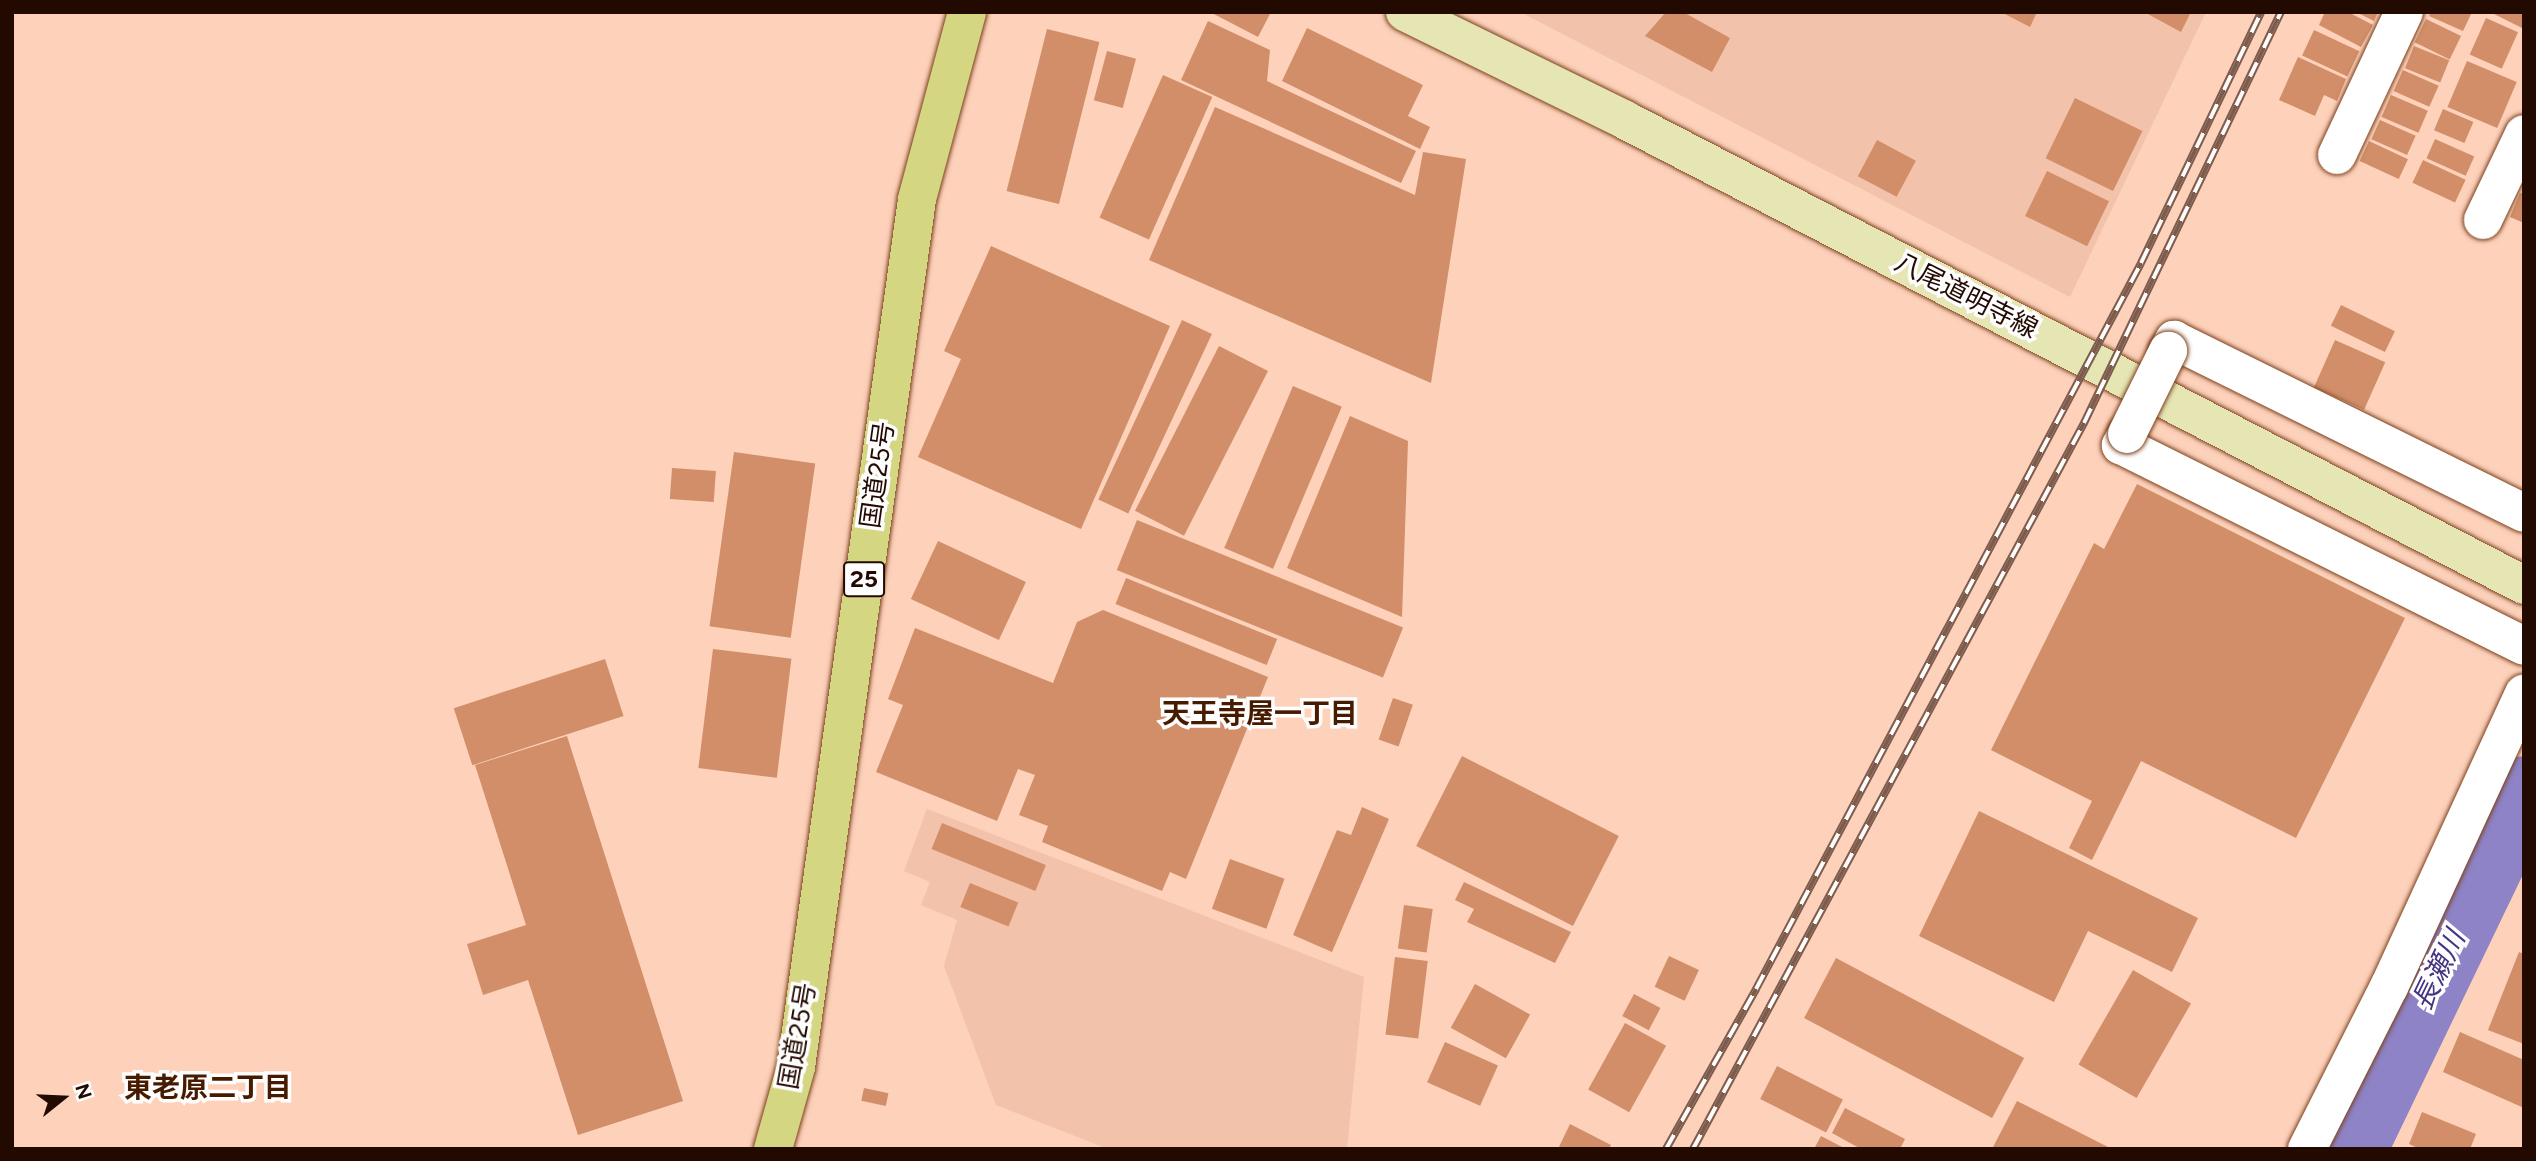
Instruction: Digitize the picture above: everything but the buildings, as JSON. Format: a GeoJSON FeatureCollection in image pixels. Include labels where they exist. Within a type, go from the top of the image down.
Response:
{"type":"FeatureCollection","features":[{"type":"Feature","properties":{"kind":"highway","name":"国道25号"},"geometry":{"type":"LineString","coordinates":[[772,1149],[796,1067],[917,199],[967,12]]}},
{"type":"Feature","properties":{"kind":"main road","name":"八尾道明寺線"},"geometry":{"type":"LineString","coordinates":[[1405,12],[1625,120],[2524,585]]}},
{"type":"Feature","properties":{"kind":"street"},"geometry":{"type":"LineString","coordinates":[[2337,155],[2404,12]]}},
{"type":"Feature","properties":{"kind":"street"},"geometry":{"type":"LineString","coordinates":[[2483,220],[2524,134]]}},
{"type":"Feature","properties":{"kind":"street"},"geometry":{"type":"LineString","coordinates":[[2524,513],[2174,340],[2122,445],[2524,646]]}},
{"type":"Feature","properties":{"kind":"street"},"geometry":{"type":"LineString","coordinates":[[2307,1149],[2389,987],[2524,694]]}},
{"type":"Feature","properties":{"kind":"shaded area"},"geometry":{"type":"Polygon","coordinates":[[[1520,12],[2206,12],[2070,297],[1520,12]]]}},
{"type":"Feature","properties":{"kind":"shaded area"},"geometry":{"type":"Polygon","coordinates":[[[927,809],[1364,977],[1347,1149],[1108,1149],[996,1105],[944,966],[957,920],[921,905],[930,882],[904,871],[927,809]]]}},
{"type":"Feature","properties":{"kind":"waterway","name":"長瀬川"},"geometry":{"type":"LineString","coordinates":[[2352,1149],[2524,791]]}},
{"type":"Feature","properties":{"kind":"railway"},"geometry":{"type":"LineString","coordinates":[[1666,1149],[1756,989],[2141,263],[2261,12]]}},
{"type":"Feature","properties":{"kind":"railway"},"geometry":{"type":"LineString","coordinates":[[1693,1149],[2084,423],[2281,12]]}},
{"type":"Feature","properties":{"kind":"district","name":"天王寺屋一丁目"},"geometry":{"type":"Point","coordinates":[1260,713]}},
{"type":"Feature","properties":{"kind":"district","name":"東老原二丁目"},"geometry":{"type":"Point","coordinates":[208,1087]}}]}
